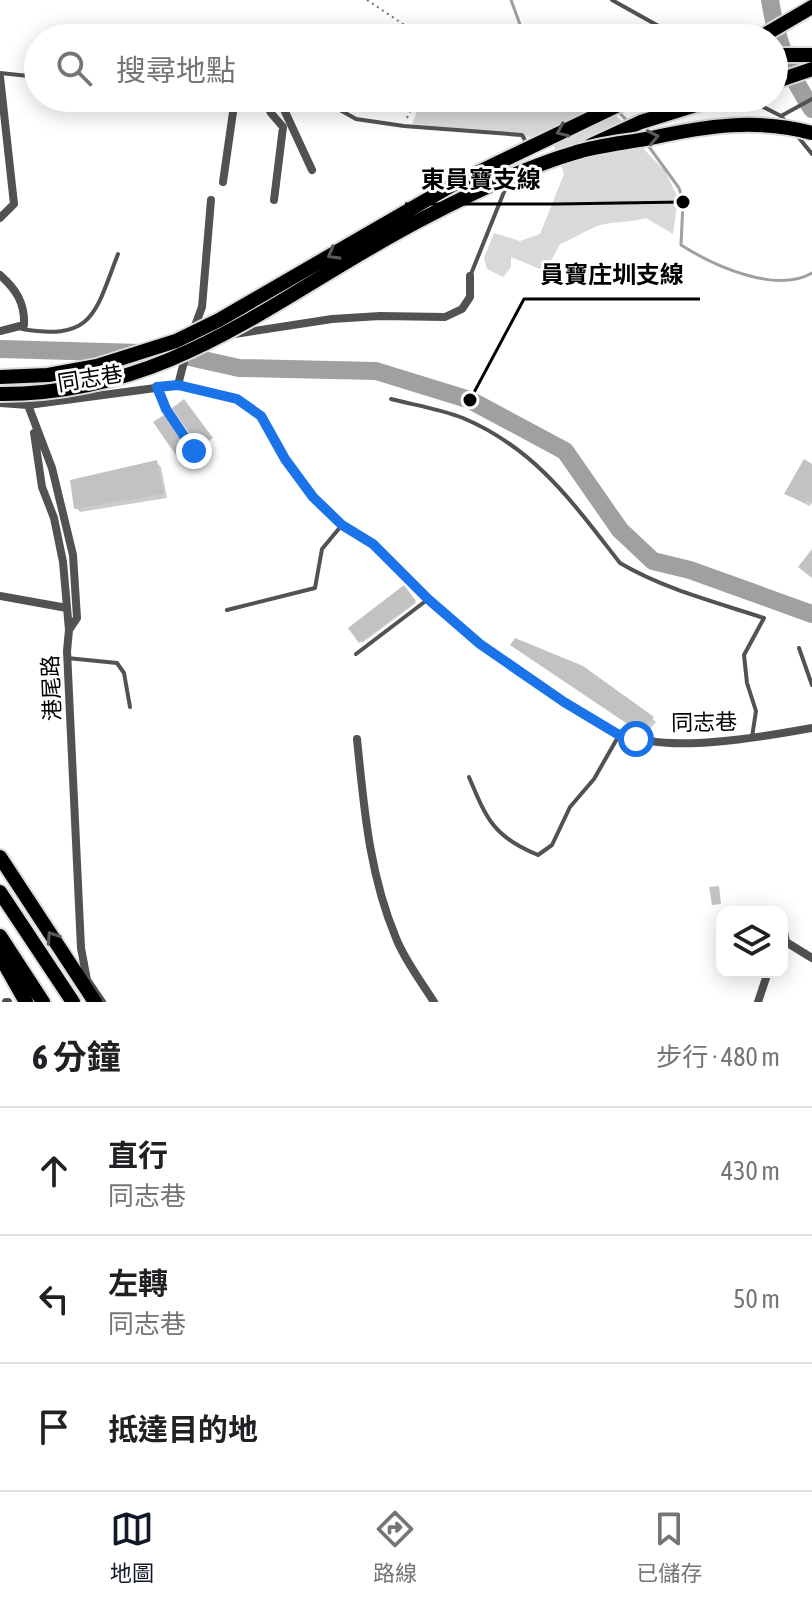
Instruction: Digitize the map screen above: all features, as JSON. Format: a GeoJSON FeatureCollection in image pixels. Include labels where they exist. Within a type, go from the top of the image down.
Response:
{"type":"FeatureCollection","features":[{"type":"Feature","properties":{"kind":"highway"},"geometry":{"type":"LineString","coordinates":[[783,24],[812,7]]}},
{"type":"Feature","properties":{"kind":"highway"},"geometry":{"type":"LineString","coordinates":[[788,55],[812,55]]}},
{"type":"Feature","properties":{"kind":"highway"},"geometry":{"type":"LineString","coordinates":[[788,77],[812,69]]}},
{"type":"Feature","properties":{"kind":"highway"},"geometry":{"type":"LineString","coordinates":[[0,377],[48,375],[97,366],[176,341],[219,320],[454,184],[604,112]]}},
{"type":"Feature","properties":{"kind":"highway"},"geometry":{"type":"LineString","coordinates":[[0,394],[78,389],[138,373],[175,359],[229,333],[423,218],[546,162],[576,152],[641,122],[673,112]]}},
{"type":"Feature","properties":{"kind":"highway"},"geometry":{"type":"LineString","coordinates":[[576,152],[728,124],[760,123],[812,133]]}},
{"type":"Feature","properties":{"kind":"highway"},"geometry":{"type":"LineString","coordinates":[[0,857],[95,1002]]}},
{"type":"Feature","properties":{"kind":"highway"},"geometry":{"type":"LineString","coordinates":[[0,892],[73,1002]]}},
{"type":"Feature","properties":{"kind":"highway"},"geometry":{"type":"LineString","coordinates":[[0,936],[43,1002]]}},
{"type":"Feature","properties":{"kind":"highway"},"geometry":{"type":"LineString","coordinates":[[0,956],[26,1002]]}},
{"type":"Feature","properties":{"kind":"street"},"geometry":{"type":"LineString","coordinates":[[0,75],[14,204],[0,218]]}},
{"type":"Feature","properties":{"kind":"street"},"geometry":{"type":"LineString","coordinates":[[223,182],[231,112]]}},
{"type":"Feature","properties":{"kind":"street"},"geometry":{"type":"LineString","coordinates":[[271,112],[283,127],[274,200]]}},
{"type":"Feature","properties":{"kind":"street"},"geometry":{"type":"LineString","coordinates":[[285,112],[312,170]]}},
{"type":"Feature","properties":{"kind":"street"},"geometry":{"type":"LineString","coordinates":[[178,385],[202,307],[211,200]]}},
{"type":"Feature","properties":{"kind":"street"},"geometry":{"type":"LineString","coordinates":[[0,275],[17,292],[24,318],[24,325],[20,328],[0,331]]}},
{"type":"Feature","properties":{"kind":"street"},"geometry":{"type":"LineString","coordinates":[[191,338],[242,334],[332,319],[445,317],[462,309],[470,297],[470,276]]}},
{"type":"Feature","properties":{"kind":"street","name":"同志巷"},"geometry":{"type":"LineString","coordinates":[[28,405],[178,385],[237,399],[261,416],[285,459],[313,497],[342,525],[373,544],[428,599],[480,644],[564,702],[619,735],[625,733],[636,739],[690,743],[752,739],[812,728]]}},
{"type":"Feature","properties":{"kind":"street"},"geometry":{"type":"LineString","coordinates":[[0,404],[28,405],[42,487],[54,518],[63,562],[69,630]]}},
{"type":"Feature","properties":{"kind":"street","name":"港尾路"},"geometry":{"type":"LineString","coordinates":[[28,405],[52,468],[73,555],[77,618],[69,630],[67,658],[81,948],[87,980],[102,1002]]}},
{"type":"Feature","properties":{"kind":"street"},"geometry":{"type":"LineString","coordinates":[[0,596],[67,608]]}},
{"type":"Feature","properties":{"kind":"street"},"geometry":{"type":"LineString","coordinates":[[357,739],[370,852],[376,876],[396,938],[434,1002]]}},
{"type":"Feature","properties":{"kind":"street"},"geometry":{"type":"LineString","coordinates":[[788,945],[812,958]]}},
{"type":"Feature","properties":{"kind":"street"},"geometry":{"type":"LineString","coordinates":[[758,1002],[766,978]]}},
{"type":"Feature","properties":{"kind":"lane"},"geometry":{"type":"LineString","coordinates":[[612,0],[655,24]]}},
{"type":"Feature","properties":{"kind":"lane"},"geometry":{"type":"LineString","coordinates":[[0,75],[24,76]]}},
{"type":"Feature","properties":{"kind":"lane"},"geometry":{"type":"LineString","coordinates":[[788,112],[812,99]]}},
{"type":"Feature","properties":{"kind":"lane"},"geometry":{"type":"LineString","coordinates":[[344,112],[356,119],[404,126],[522,135],[525,140],[470,276]]}},
{"type":"Feature","properties":{"kind":"lane"},"geometry":{"type":"LineString","coordinates":[[773,112],[781,116],[812,154]]}},
{"type":"Feature","properties":{"kind":"lane"},"geometry":{"type":"LineString","coordinates":[[781,116],[788,112]]}},
{"type":"Feature","properties":{"kind":"lane"},"geometry":{"type":"LineString","coordinates":[[20,328],[49,333],[68,332],[87,321],[101,298],[118,254]]}},
{"type":"Feature","properties":{"kind":"lane","name":"同志巷"},"geometry":{"type":"LineString","coordinates":[[157,387],[166,409],[194,451]]}},
{"type":"Feature","properties":{"kind":"lane"},"geometry":{"type":"LineString","coordinates":[[391,399],[460,417],[505,439],[554,480],[620,563],[630,569],[672,588],[764,618],[744,655],[747,683],[756,711],[752,739]]}},
{"type":"Feature","properties":{"kind":"lane"},"geometry":{"type":"LineString","coordinates":[[227,610],[315,588],[322,549],[342,525]]}},
{"type":"Feature","properties":{"kind":"lane"},"geometry":{"type":"LineString","coordinates":[[356,654],[428,599]]}},
{"type":"Feature","properties":{"kind":"lane"},"geometry":{"type":"LineString","coordinates":[[799,648],[812,685]]}},
{"type":"Feature","properties":{"kind":"lane"},"geometry":{"type":"LineString","coordinates":[[67,658],[117,663],[124,673],[130,707]]}},
{"type":"Feature","properties":{"kind":"lane"},"geometry":{"type":"LineString","coordinates":[[469,777],[496,830],[517,846],[538,855],[552,845],[570,807],[594,779],[619,735]]}},
{"type":"Feature","properties":{"kind":"path"},"geometry":{"type":"LineString","coordinates":[[367,0],[400,24]]}},
{"type":"Feature","properties":{"kind":"path"},"geometry":{"type":"LineString","coordinates":[[404,126],[410,112]]}},
{"type":"Feature","properties":{"kind":"shaded area"},"geometry":{"type":"Polygon","coordinates":[[[417,112],[612,112],[665,171],[678,198],[673,234],[646,218],[595,227],[560,244],[551,261],[540,269],[511,257],[511,267],[503,277],[487,269],[484,258],[494,233],[520,241],[540,234],[564,174],[550,136],[521,137],[412,124],[417,112]]]}},
{"type":"Feature","properties":{"kind":"building"},"geometry":{"type":"Polygon","coordinates":[[[184,399],[213,438],[199,448],[172,408],[184,399]]]}},
{"type":"Feature","properties":{"kind":"building"},"geometry":{"type":"Polygon","coordinates":[[[164,415],[190,454],[180,461],[153,422],[164,415]]]}},
{"type":"Feature","properties":{"kind":"building"},"geometry":{"type":"Polygon","coordinates":[[[804,459],[812,464],[812,503],[784,494],[804,459]]]}},
{"type":"Feature","properties":{"kind":"building"},"geometry":{"type":"Polygon","coordinates":[[[157,460],[164,494],[74,509],[70,480],[157,460]]]}},
{"type":"Feature","properties":{"kind":"building"},"geometry":{"type":"Polygon","coordinates":[[[812,549],[812,578],[798,567],[812,549]]]}},
{"type":"Feature","properties":{"kind":"building"},"geometry":{"type":"Polygon","coordinates":[[[404,585],[416,601],[359,643],[348,628],[404,585]]]}},
{"type":"Feature","properties":{"kind":"building"},"geometry":{"type":"Polygon","coordinates":[[[515,638],[583,666],[654,717],[642,729],[626,723],[510,645],[515,638]]]}},
{"type":"Feature","properties":{"kind":"building"},"geometry":{"type":"Polygon","coordinates":[[[719,886],[721,904],[712,905],[709,887],[719,886]]]}},
{"type":"Feature","properties":{"kind":"waterway"},"geometry":{"type":"LineString","coordinates":[[511,0],[520,24]]}},
{"type":"Feature","properties":{"kind":"waterway"},"geometry":{"type":"LineString","coordinates":[[770,0],[775,24]]}},
{"type":"Feature","properties":{"kind":"waterway"},"geometry":{"type":"LineString","coordinates":[[788,64],[812,109]]}},
{"type":"Feature","properties":{"kind":"waterway"},"geometry":{"type":"LineString","coordinates":[[619,112],[629,123]]}},
{"type":"Feature","properties":{"kind":"waterway"},"geometry":{"type":"LineString","coordinates":[[647,144],[679,188],[683,202],[681,245],[727,269],[763,279],[797,279],[812,273]]}},
{"type":"Feature","properties":{"kind":"waterway"},"geometry":{"type":"LineString","coordinates":[[0,349],[176,354],[239,368],[376,371],[470,400],[565,451],[620,530],[653,561],[690,570],[812,614]]}},
{"type":"Feature","properties":{"kind":"place","name":"東員寶支線"},"geometry":{"type":"Point","coordinates":[683,202]}},
{"type":"Feature","properties":{"kind":"place","name":"員寶庄圳支線"},"geometry":{"type":"Point","coordinates":[470,400]}},
{"type":"Feature","properties":{"kind":"route"},"geometry":{"type":"LineString","coordinates":[[194,451],[166,409],[157,387],[178,385],[237,399],[261,416],[285,459],[313,497],[342,525],[373,544],[428,599],[480,644],[564,702],[619,735],[625,733],[636,739]]}}]}
